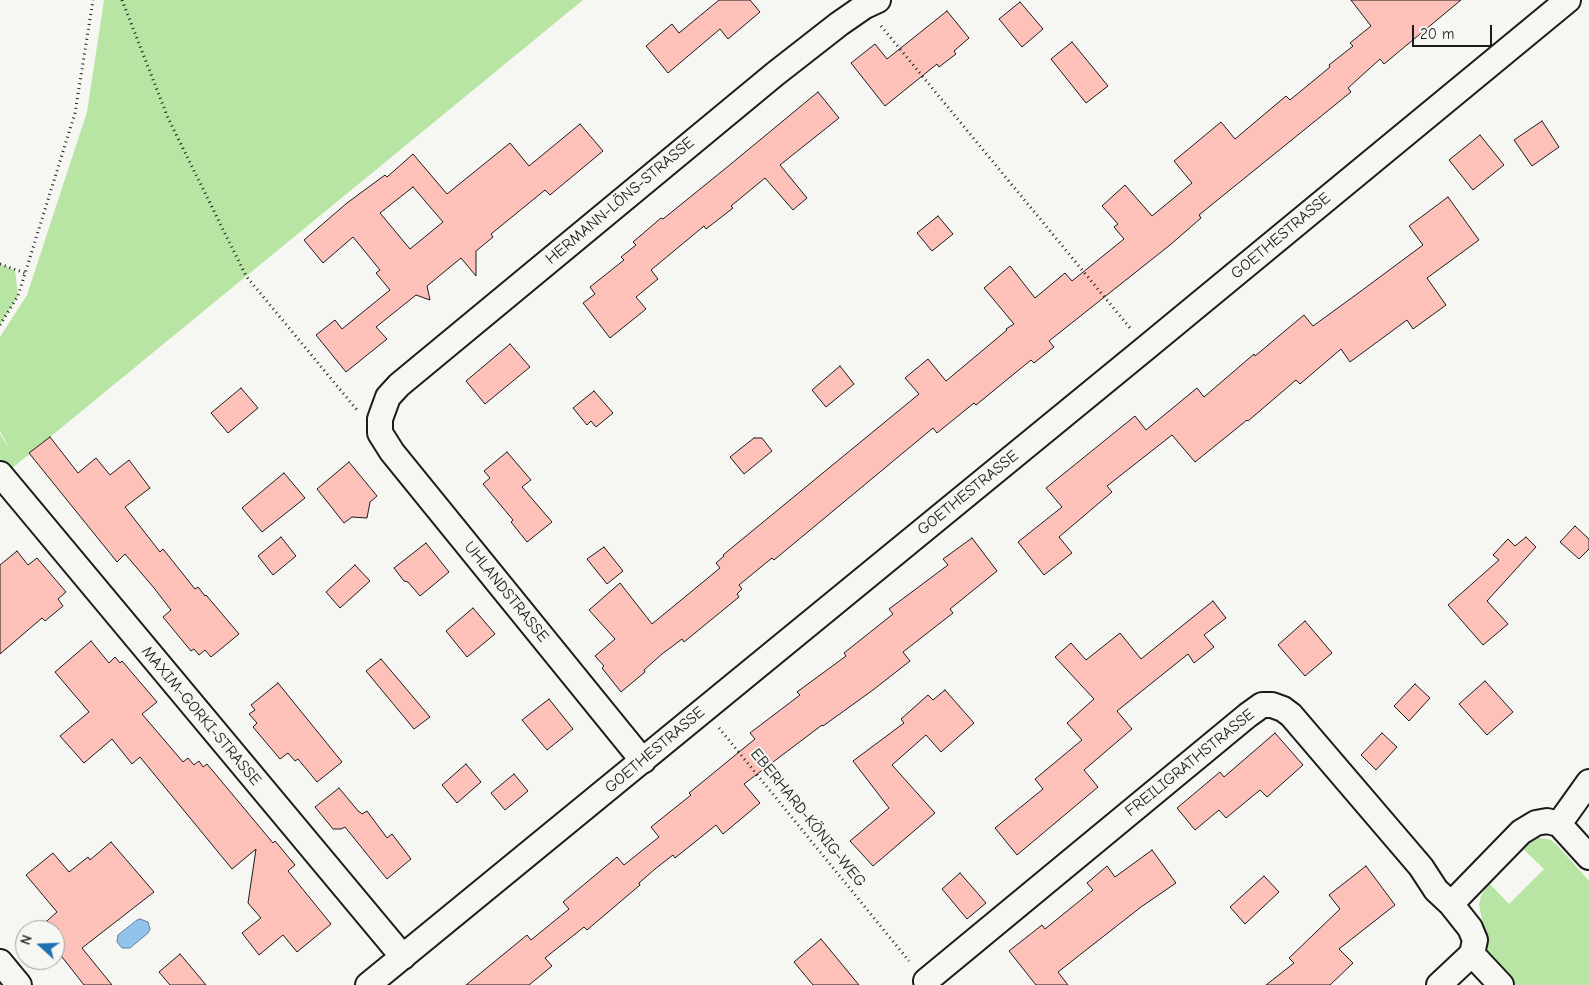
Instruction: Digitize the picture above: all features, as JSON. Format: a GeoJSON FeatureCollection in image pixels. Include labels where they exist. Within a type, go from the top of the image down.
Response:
{"type":"FeatureCollection","features":[{"type":"Feature","properties":{"kind":"street","name":"GOETHESTRASSE"},"geometry":{"type":"LineString","coordinates":[[368,985],[1147,348],[1568,0]]}},
{"type":"Feature","properties":{"kind":"street","name":"HERMANN-LÖNS-STRASSE"},"geometry":{"type":"LineString","coordinates":[[380,418],[388,397],[399,384],[775,74],[871,3]]}},
{"type":"Feature","properties":{"kind":"street","name":"UHLANDSTRASSE"},"geometry":{"type":"LineString","coordinates":[[380,418],[380,433],[392,452],[643,761]]}},
{"type":"Feature","properties":{"kind":"street","name":"MAXIM-GORKI-STRASSE"},"geometry":{"type":"LineString","coordinates":[[0,474],[403,957]]}},
{"type":"Feature","properties":{"kind":"street","name":"FREILIGRATHSTRASSE"},"geometry":{"type":"LineString","coordinates":[[926,981],[1248,714],[1262,705],[1272,705],[1283,709],[1291,715],[1421,866],[1436,890],[1451,904]]}},
{"type":"Feature","properties":{"kind":"street"},"geometry":{"type":"LineString","coordinates":[[1559,824],[1589,782]]}},
{"type":"Feature","properties":{"kind":"street"},"geometry":{"type":"LineString","coordinates":[[1439,985],[1472,954],[1475,940],[1470,928],[1451,904],[1521,832],[1536,823],[1547,821],[1559,824],[1589,857]]}},
{"type":"Feature","properties":{"kind":"street"},"geometry":{"type":"LineString","coordinates":[[1472,954],[1501,985]]}},
{"type":"Feature","properties":{"kind":"street"},"geometry":{"type":"LineString","coordinates":[[0,962],[19,985]]}},
{"type":"Feature","properties":{"kind":"path"},"geometry":{"type":"LineString","coordinates":[[0,326],[18,296],[75,113],[93,0]]}},
{"type":"Feature","properties":{"kind":"path"},"geometry":{"type":"LineString","coordinates":[[122,0],[168,118],[246,276],[361,414],[380,418]]}},
{"type":"Feature","properties":{"kind":"path"},"geometry":{"type":"LineString","coordinates":[[871,3],[1147,348]]}},
{"type":"Feature","properties":{"kind":"path"},"geometry":{"type":"LineString","coordinates":[[0,264],[25,272]]}},
{"type":"Feature","properties":{"kind":"path","name":"EBERHARD-KÖNIG-WEG"},"geometry":{"type":"LineString","coordinates":[[704,709],[894,942]]}},
{"type":"Feature","properties":{"kind":"green space"},"geometry":{"type":"Polygon","coordinates":[[[104,0],[583,0],[0,478],[0,434],[10,450],[0,431],[0,337],[27,295],[87,112],[104,0]]]}},
{"type":"Feature","properties":{"kind":"green space"},"geometry":{"type":"Polygon","coordinates":[[[0,264],[15,270],[18,296],[0,325],[0,264]]]}},
{"type":"Feature","properties":{"kind":"green space"},"geometry":{"type":"Polygon","coordinates":[[[1540,838],[1551,840],[1558,846],[1589,881],[1589,985],[1515,985],[1488,956],[1484,945],[1483,924],[1479,905],[1481,896],[1489,883],[1509,904],[1544,869],[1523,849],[1531,841],[1540,838]]]}},
{"type":"Feature","properties":{"kind":"water"},"geometry":{"type":"Polygon","coordinates":[[[140,919],[148,922],[150,929],[148,933],[130,948],[122,948],[117,942],[118,935],[140,919]]]}},
{"type":"Feature","properties":{"kind":"building"},"geometry":{"type":"Polygon","coordinates":[[[719,0],[750,0],[760,12],[728,39],[720,29],[668,73],[646,46],[672,24],[679,33],[719,0]]]}},
{"type":"Feature","properties":{"kind":"building"},"geometry":{"type":"Polygon","coordinates":[[[1351,0],[1461,0],[1384,64],[1380,59],[1348,88],[1351,92],[1199,215],[1201,218],[1170,245],[1049,341],[1054,347],[1034,363],[1031,360],[976,405],[974,403],[937,433],[933,428],[774,560],[772,558],[739,585],[742,589],[737,594],[739,597],[684,642],[682,639],[662,654],[644,670],[645,672],[621,692],[595,656],[615,639],[589,610],[620,583],[652,624],[720,568],[716,563],[723,555],[919,394],[905,378],[928,359],[946,381],[1014,324],[984,288],[1010,266],[1035,298],[1065,273],[1072,281],[1124,239],[1114,227],[1118,224],[1102,206],[1125,185],[1152,216],[1192,183],[1174,161],[1221,122],[1235,139],[1286,96],[1290,100],[1330,67],[1329,65],[1353,46],[1350,43],[1371,26],[1351,0]]]}},
{"type":"Feature","properties":{"kind":"building"},"geometry":{"type":"Polygon","coordinates":[[[1020,2],[1043,29],[1022,47],[999,19],[1020,2]]]}},
{"type":"Feature","properties":{"kind":"building"},"geometry":{"type":"Polygon","coordinates":[[[947,11],[969,38],[954,51],[956,54],[939,67],[937,64],[885,106],[851,63],[875,44],[887,59],[947,11]]]}},
{"type":"Feature","properties":{"kind":"building"},"geometry":{"type":"Polygon","coordinates":[[[1072,42],[1108,86],[1086,103],[1051,59],[1072,42]]]}},
{"type":"Feature","properties":{"kind":"building"},"geometry":{"type":"Polygon","coordinates":[[[818,92],[839,118],[780,165],[807,198],[793,210],[765,178],[731,206],[733,208],[706,229],[704,226],[651,270],[658,279],[636,297],[646,309],[610,338],[583,303],[595,294],[590,287],[624,260],[621,257],[636,245],[633,242],[661,218],[663,219],[818,92]]]}},
{"type":"Feature","properties":{"kind":"building"},"geometry":{"type":"Polygon","coordinates":[[[1542,121],[1559,147],[1532,166],[1514,140],[1542,121]]]}},
{"type":"Feature","properties":{"kind":"building"},"geometry":{"type":"Polygon","coordinates":[[[580,124],[603,151],[550,195],[545,190],[491,234],[493,237],[476,251],[476,276],[461,258],[427,286],[430,300],[416,295],[376,327],[387,339],[346,372],[316,335],[335,320],[342,329],[390,290],[376,273],[380,270],[353,237],[323,263],[304,240],[347,203],[385,175],[387,177],[413,154],[447,194],[510,143],[529,166],[580,124]],[[413,187],[380,213],[410,249],[443,222],[413,187]]]}},
{"type":"Feature","properties":{"kind":"building"},"geometry":{"type":"Polygon","coordinates":[[[1480,135],[1504,165],[1473,190],[1449,160],[1480,135]]]}},
{"type":"Feature","properties":{"kind":"building"},"geometry":{"type":"Polygon","coordinates":[[[1448,197],[1479,240],[1427,278],[1446,305],[1413,329],[1407,320],[1350,362],[1341,349],[1300,384],[1296,380],[1248,421],[1195,462],[1172,435],[1107,486],[1112,492],[1059,537],[1072,553],[1044,575],[1018,542],[1062,507],[1046,488],[1135,416],[1146,430],[1197,388],[1204,397],[1254,354],[1255,356],[1304,315],[1313,326],[1423,245],[1409,226],[1448,197]]]}},
{"type":"Feature","properties":{"kind":"building"},"geometry":{"type":"Polygon","coordinates":[[[938,216],[953,234],[932,251],[917,233],[938,216]]]}},
{"type":"Feature","properties":{"kind":"building"},"geometry":{"type":"Polygon","coordinates":[[[510,344],[530,367],[485,404],[466,381],[510,344]]]}},
{"type":"Feature","properties":{"kind":"building"},"geometry":{"type":"Polygon","coordinates":[[[840,366],[854,384],[826,407],[812,390],[840,366]]]}},
{"type":"Feature","properties":{"kind":"building"},"geometry":{"type":"Polygon","coordinates":[[[241,388],[258,408],[228,433],[211,413],[241,388]]]}},
{"type":"Feature","properties":{"kind":"building"},"geometry":{"type":"Polygon","coordinates":[[[594,391],[613,413],[596,427],[591,421],[587,425],[573,408],[594,391]]]}},
{"type":"Feature","properties":{"kind":"building"},"geometry":{"type":"Polygon","coordinates":[[[50,437],[78,473],[96,458],[110,475],[129,460],[150,488],[125,507],[160,552],[163,549],[195,589],[198,587],[206,595],[239,634],[211,657],[205,650],[199,655],[194,649],[191,651],[163,617],[171,610],[154,588],[125,554],[117,562],[29,453],[50,437]]]}},
{"type":"Feature","properties":{"kind":"building"},"geometry":{"type":"Polygon","coordinates":[[[754,438],[762,438],[772,451],[744,474],[730,457],[754,438]]]}},
{"type":"Feature","properties":{"kind":"building"},"geometry":{"type":"Polygon","coordinates":[[[507,452],[531,480],[522,487],[552,522],[527,542],[511,522],[513,520],[483,484],[490,478],[484,471],[507,452]]]}},
{"type":"Feature","properties":{"kind":"building"},"geometry":{"type":"Polygon","coordinates":[[[349,462],[377,496],[370,502],[367,518],[352,517],[344,523],[317,489],[349,462]]]}},
{"type":"Feature","properties":{"kind":"building"},"geometry":{"type":"Polygon","coordinates":[[[284,473],[305,498],[262,532],[242,508],[284,473]]]}},
{"type":"Feature","properties":{"kind":"building"},"geometry":{"type":"Polygon","coordinates":[[[1575,526],[1589,539],[1589,549],[1579,559],[1560,542],[1575,526]]]}},
{"type":"Feature","properties":{"kind":"building"},"geometry":{"type":"Polygon","coordinates":[[[281,537],[296,556],[273,575],[258,556],[281,537]]]}},
{"type":"Feature","properties":{"kind":"building"},"geometry":{"type":"Polygon","coordinates":[[[1526,537],[1536,547],[1487,601],[1508,624],[1483,645],[1448,605],[1499,560],[1493,555],[1508,539],[1515,546],[1526,537]]]}},
{"type":"Feature","properties":{"kind":"building"},"geometry":{"type":"Polygon","coordinates":[[[972,538],[997,571],[950,609],[953,613],[903,652],[910,661],[744,784],[760,803],[723,834],[716,825],[675,858],[673,855],[655,869],[639,883],[640,885],[587,930],[584,927],[545,958],[552,966],[529,985],[466,985],[527,935],[531,940],[569,909],[563,902],[617,857],[624,865],[659,837],[651,827],[755,739],[750,733],[800,695],[797,692],[846,656],[844,653],[893,614],[889,609],[948,565],[943,559],[972,538]]]}},
{"type":"Feature","properties":{"kind":"building"},"geometry":{"type":"Polygon","coordinates":[[[426,543],[449,572],[420,596],[408,582],[404,581],[394,568],[426,543]]]}},
{"type":"Feature","properties":{"kind":"building"},"geometry":{"type":"Polygon","coordinates":[[[604,547],[623,571],[607,584],[587,559],[604,547]]]}},
{"type":"Feature","properties":{"kind":"building"},"geometry":{"type":"Polygon","coordinates":[[[17,551],[28,565],[37,558],[66,592],[58,599],[63,606],[45,621],[42,618],[0,654],[0,565],[17,551]]]}},
{"type":"Feature","properties":{"kind":"building"},"geometry":{"type":"Polygon","coordinates":[[[355,565],[370,581],[340,608],[326,592],[355,565]]]}},
{"type":"Feature","properties":{"kind":"building"},"geometry":{"type":"Polygon","coordinates":[[[1213,601],[1226,618],[1204,635],[1214,647],[1194,663],[1188,654],[1117,711],[1132,729],[1084,770],[1098,787],[1017,855],[995,828],[1043,789],[1035,779],[1082,740],[1067,723],[1094,699],[1055,657],[1071,643],[1086,660],[1120,633],[1141,659],[1213,601]]]}},
{"type":"Feature","properties":{"kind":"building"},"geometry":{"type":"Polygon","coordinates":[[[473,608],[495,634],[467,657],[446,631],[473,608]]]}},
{"type":"Feature","properties":{"kind":"building"},"geometry":{"type":"Polygon","coordinates":[[[1305,621],[1332,653],[1305,676],[1278,645],[1305,621]]]}},
{"type":"Feature","properties":{"kind":"building"},"geometry":{"type":"Polygon","coordinates":[[[91,641],[109,663],[115,657],[120,663],[122,661],[157,702],[142,714],[183,762],[188,758],[194,765],[199,761],[203,767],[207,764],[273,843],[275,841],[295,865],[288,871],[331,924],[297,952],[283,935],[259,955],[242,933],[261,918],[248,903],[256,849],[232,869],[140,757],[132,764],[112,739],[84,763],[60,736],[89,712],[55,672],[91,641]]]}},
{"type":"Feature","properties":{"kind":"building"},"geometry":{"type":"Polygon","coordinates":[[[381,659],[430,717],[414,729],[366,671],[381,659]]]}},
{"type":"Feature","properties":{"kind":"building"},"geometry":{"type":"Polygon","coordinates":[[[1485,681],[1513,712],[1487,735],[1459,704],[1485,681]]]}},
{"type":"Feature","properties":{"kind":"building"},"geometry":{"type":"Polygon","coordinates":[[[278,683],[342,762],[317,782],[298,759],[295,761],[288,753],[280,759],[253,727],[257,723],[249,714],[255,710],[251,705],[278,683]]]}},
{"type":"Feature","properties":{"kind":"building"},"geometry":{"type":"Polygon","coordinates":[[[1415,684],[1430,698],[1409,721],[1394,706],[1415,684]]]}},
{"type":"Feature","properties":{"kind":"building"},"geometry":{"type":"Polygon","coordinates":[[[945,690],[974,723],[941,752],[926,735],[892,765],[935,813],[873,866],[850,841],[889,808],[853,761],[904,723],[901,719],[928,695],[933,700],[945,690]]]}},
{"type":"Feature","properties":{"kind":"building"},"geometry":{"type":"Polygon","coordinates":[[[549,699],[573,729],[547,750],[522,720],[549,699]]]}},
{"type":"Feature","properties":{"kind":"building"},"geometry":{"type":"Polygon","coordinates":[[[1275,733],[1303,765],[1267,797],[1260,790],[1226,818],[1219,810],[1195,830],[1177,808],[1220,772],[1224,777],[1275,733]]]}},
{"type":"Feature","properties":{"kind":"building"},"geometry":{"type":"Polygon","coordinates":[[[1382,733],[1397,747],[1376,770],[1361,755],[1382,733]]]}},
{"type":"Feature","properties":{"kind":"building"},"geometry":{"type":"Polygon","coordinates":[[[466,764],[481,782],[457,803],[442,785],[466,764]]]}},
{"type":"Feature","properties":{"kind":"building"},"geometry":{"type":"Polygon","coordinates":[[[514,774],[528,791],[505,810],[491,793],[514,774]]]}},
{"type":"Feature","properties":{"kind":"building"},"geometry":{"type":"Polygon","coordinates":[[[339,788],[359,812],[362,814],[367,811],[387,838],[392,834],[411,859],[387,879],[345,827],[333,829],[315,807],[339,788]]]}},
{"type":"Feature","properties":{"kind":"building"},"geometry":{"type":"Polygon","coordinates":[[[111,842],[154,892],[82,948],[112,985],[84,985],[65,961],[65,920],[48,920],[57,912],[26,875],[53,853],[69,872],[88,857],[90,860],[111,842]]]}},
{"type":"Feature","properties":{"kind":"building"},"geometry":{"type":"Polygon","coordinates":[[[1152,850],[1176,883],[1141,907],[1058,972],[1068,985],[1036,985],[1009,951],[1042,925],[1045,929],[1093,890],[1087,883],[1107,866],[1115,877],[1152,850]]]}},
{"type":"Feature","properties":{"kind":"building"},"geometry":{"type":"Polygon","coordinates":[[[1366,866],[1395,905],[1339,949],[1353,963],[1330,985],[1266,985],[1294,963],[1289,958],[1340,909],[1329,895],[1366,866]]]}},
{"type":"Feature","properties":{"kind":"building"},"geometry":{"type":"Polygon","coordinates":[[[960,873],[986,903],[967,919],[942,889],[960,873]]]}},
{"type":"Feature","properties":{"kind":"building"},"geometry":{"type":"Polygon","coordinates":[[[1264,876],[1279,892],[1245,924],[1230,907],[1264,876]]]}},
{"type":"Feature","properties":{"kind":"building"},"geometry":{"type":"Polygon","coordinates":[[[821,939],[859,985],[813,985],[794,962],[821,939]]]}},
{"type":"Feature","properties":{"kind":"building"},"geometry":{"type":"Polygon","coordinates":[[[180,954],[206,985],[170,985],[159,972],[180,954]]]}}]}
